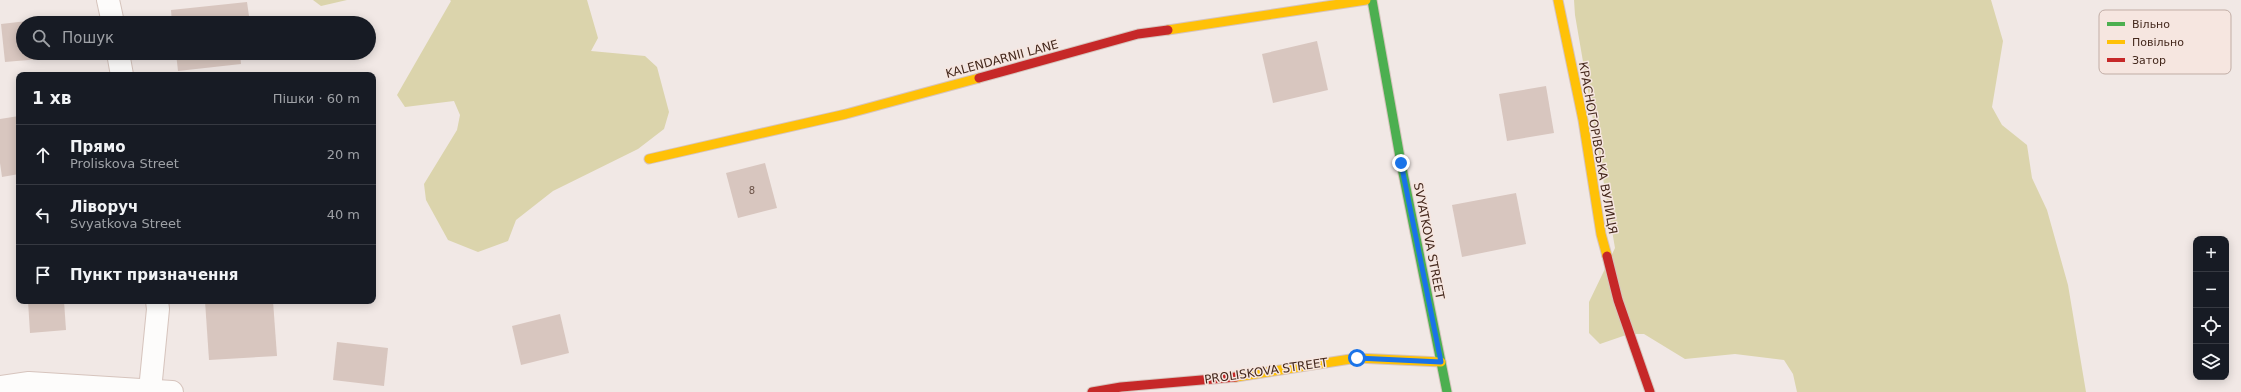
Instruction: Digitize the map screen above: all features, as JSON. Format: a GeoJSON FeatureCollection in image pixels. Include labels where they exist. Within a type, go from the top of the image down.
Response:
{"type":"FeatureCollection","features":[{"type":"Feature","properties":{"kind":"street"},"geometry":{"type":"LineString","coordinates":[[108,0],[111,16]]}},
{"type":"Feature","properties":{"kind":"street","name":"KALENDARNII LANE"},"geometry":{"type":"LineString","coordinates":[[649,159],[846,114],[1138,34],[1366,0]]}},
{"type":"Feature","properties":{"kind":"street","name":"SVYATKOVA STREET"},"geometry":{"type":"LineString","coordinates":[[1372,0],[1401,163],[1447,392]]}},
{"type":"Feature","properties":{"kind":"street","name":"КРАСНОГОРІВСЬКА ВУЛИЦЯ"},"geometry":{"type":"LineString","coordinates":[[1558,0],[1583,120],[1601,234],[1618,300],[1650,392]]}},
{"type":"Feature","properties":{"kind":"street"},"geometry":{"type":"LineString","coordinates":[[119,60],[121,72]]}},
{"type":"Feature","properties":{"kind":"street"},"geometry":{"type":"LineString","coordinates":[[150,390],[157,304]]}},
{"type":"Feature","properties":{"kind":"street","name":"PROLISKOVA STREET"},"geometry":{"type":"LineString","coordinates":[[1092,392],[1121,387],[1233,377],[1357,358],[1441,362]]}},
{"type":"Feature","properties":{"kind":"street"},"geometry":{"type":"LineString","coordinates":[[0,387],[29,383],[172,392]]}},
{"type":"Feature","properties":{"kind":"shaded area"},"geometry":{"type":"Polygon","coordinates":[[[313,0],[347,0],[321,6],[313,0]]]}},
{"type":"Feature","properties":{"kind":"shaded area"},"geometry":{"type":"Polygon","coordinates":[[[450,0],[587,0],[598,38],[591,51],[645,56],[657,67],[669,112],[664,129],[638,149],[553,191],[516,220],[508,241],[478,252],[448,240],[426,200],[424,184],[457,130],[460,115],[454,101],[405,107],[397,95],[451,1],[450,0]]]}},
{"type":"Feature","properties":{"kind":"shaded area"},"geometry":{"type":"Polygon","coordinates":[[[1574,0],[1991,0],[2003,41],[1992,107],[2002,125],[2027,145],[2032,178],[2047,210],[2068,285],[2086,392],[1797,392],[1793,374],[1784,360],[1735,354],[1685,359],[1644,334],[1629,334],[1600,344],[1589,333],[1589,302],[1615,248],[1575,15],[1574,0]]]}},
{"type":"Feature","properties":{"kind":"building"},"geometry":{"type":"Polygon","coordinates":[[[247,2],[249,16],[171,16],[171,10],[247,2]]]}},
{"type":"Feature","properties":{"kind":"building"},"geometry":{"type":"Polygon","coordinates":[[[16,22],[16,60],[28,60],[5,62],[1,24],[16,22]]]}},
{"type":"Feature","properties":{"kind":"building"},"geometry":{"type":"Polygon","coordinates":[[[1317,41],[1328,90],[1273,103],[1262,54],[1317,41]]]}},
{"type":"Feature","properties":{"kind":"building"},"geometry":{"type":"Polygon","coordinates":[[[177,60],[241,60],[241,64],[178,71],[177,60]]]}},
{"type":"Feature","properties":{"kind":"building"},"geometry":{"type":"Polygon","coordinates":[[[1546,86],[1554,133],[1507,141],[1499,94],[1546,86]]]}},
{"type":"Feature","properties":{"kind":"building"},"geometry":{"type":"Polygon","coordinates":[[[16,116],[16,175],[2,177],[0,163],[0,119],[16,116]]]}},
{"type":"Feature","properties":{"kind":"building"},"geometry":{"type":"Polygon","coordinates":[[[765,163],[777,208],[738,218],[726,173],[765,163]]]}},
{"type":"Feature","properties":{"kind":"building"},"geometry":{"type":"Polygon","coordinates":[[[1516,193],[1526,244],[1462,257],[1452,205],[1516,193]]]}},
{"type":"Feature","properties":{"kind":"building"},"geometry":{"type":"Polygon","coordinates":[[[28,304],[64,304],[66,330],[30,333],[28,304]]]}},
{"type":"Feature","properties":{"kind":"building"},"geometry":{"type":"Polygon","coordinates":[[[205,304],[273,304],[277,356],[209,360],[205,304]]]}},
{"type":"Feature","properties":{"kind":"building"},"geometry":{"type":"Polygon","coordinates":[[[560,314],[569,353],[521,365],[512,326],[560,314]]]}},
{"type":"Feature","properties":{"kind":"building"},"geometry":{"type":"Polygon","coordinates":[[[337,342],[388,348],[384,386],[333,380],[337,342]]]}},
{"type":"Feature","properties":{"kind":"traffic: fast"},"geometry":{"type":"LineString","coordinates":[[1372,0],[1401,163],[1447,392]]}},
{"type":"Feature","properties":{"kind":"traffic: slow"},"geometry":{"type":"LineString","coordinates":[[1168,30],[1366,0]]}},
{"type":"Feature","properties":{"kind":"traffic: slow"},"geometry":{"type":"LineString","coordinates":[[1558,0],[1583,120],[1601,234],[1607,256]]}},
{"type":"Feature","properties":{"kind":"traffic: slow"},"geometry":{"type":"LineString","coordinates":[[649,159],[846,114],[979,78]]}},
{"type":"Feature","properties":{"kind":"traffic: slow"},"geometry":{"type":"LineString","coordinates":[[1236,377],[1357,358],[1441,362]]}},
{"type":"Feature","properties":{"kind":"traffic: jam"},"geometry":{"type":"LineString","coordinates":[[979,78],[1138,34],[1168,30]]}},
{"type":"Feature","properties":{"kind":"traffic: jam"},"geometry":{"type":"LineString","coordinates":[[1607,256],[1618,300],[1650,392]]}},
{"type":"Feature","properties":{"kind":"traffic: jam"},"geometry":{"type":"LineString","coordinates":[[1092,392],[1121,387],[1236,377]]}},
{"type":"Feature","properties":{"kind":"route"},"geometry":{"type":"LineString","coordinates":[[1357,358],[1441,362],[1401,163]]}}]}
